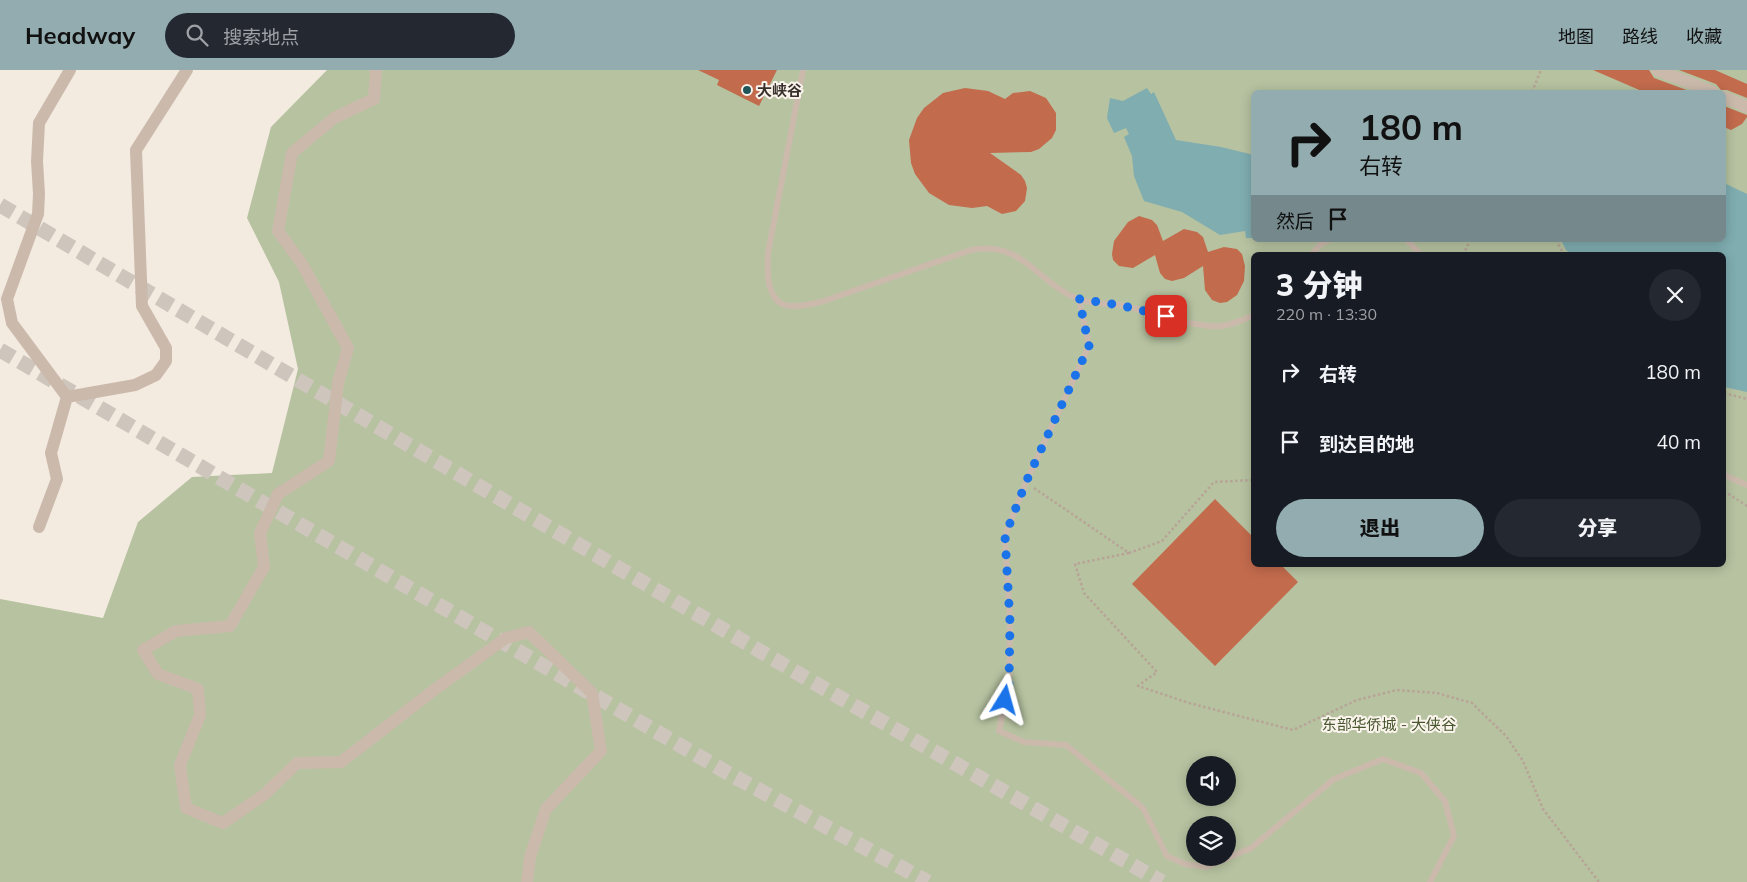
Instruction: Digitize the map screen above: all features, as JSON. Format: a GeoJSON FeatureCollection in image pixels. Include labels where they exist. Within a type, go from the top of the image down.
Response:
{"type":"FeatureCollection","features":[{"type":"Feature","properties":{"kind":"street"},"geometry":{"type":"LineString","coordinates":[[67,397],[12,323],[7,299],[38,214],[37,161],[39,123],[70,70]]}},
{"type":"Feature","properties":{"kind":"street"},"geometry":{"type":"LineString","coordinates":[[67,397],[135,385],[156,375],[166,361],[166,348],[142,306],[136,150],[187,70]]}},
{"type":"Feature","properties":{"kind":"street"},"geometry":{"type":"LineString","coordinates":[[376,70],[374,99],[334,118],[292,153],[278,231],[302,264],[348,348],[338,383],[329,462],[278,494],[260,533],[264,567],[230,626],[176,631],[142,650],[158,674],[198,689],[200,715],[180,765],[186,808],[223,823],[265,794],[297,763],[340,762],[506,638],[530,632],[592,693],[601,751],[546,809],[530,857],[527,882]]}},
{"type":"Feature","properties":{"kind":"street"},"geometry":{"type":"LineString","coordinates":[[1657,70],[1707,90]]}},
{"type":"Feature","properties":{"kind":"street"},"geometry":{"type":"LineString","coordinates":[[1726,98],[1747,106]]}},
{"type":"Feature","properties":{"kind":"street"},"geometry":{"type":"LineString","coordinates":[[40,527],[57,478],[51,453],[67,397]]}},
{"type":"Feature","properties":{"kind":"lane"},"geometry":{"type":"LineString","coordinates":[[803,70],[768,254],[768,282],[773,295],[780,303],[788,306],[799,306],[821,302],[971,250],[989,248],[1005,251],[1022,260],[1064,291],[1079,299],[1119,305],[1207,326],[1223,326],[1251,316]]}},
{"type":"Feature","properties":{"kind":"lane"},"geometry":{"type":"LineString","coordinates":[[1314,252],[1325,242]]}},
{"type":"Feature","properties":{"kind":"lane"},"geometry":{"type":"LineString","coordinates":[[1409,242],[1418,252]]}},
{"type":"Feature","properties":{"kind":"lane"},"geometry":{"type":"LineString","coordinates":[[1079,299],[1089,346],[1026,482],[1005,536],[1010,622],[1009,684],[999,731],[1024,742],[1066,745],[1143,808],[1167,856],[1185,864],[1206,867],[1251,848],[1334,779],[1383,760],[1421,773],[1445,801],[1454,836],[1430,882]]}},
{"type":"Feature","properties":{"kind":"lane"},"geometry":{"type":"LineString","coordinates":[[1726,477],[1747,485]]}},
{"type":"Feature","properties":{"kind":"path"},"geometry":{"type":"LineString","coordinates":[[1533,90],[1541,70]]}},
{"type":"Feature","properties":{"kind":"path"},"geometry":{"type":"LineString","coordinates":[[1726,394],[1747,399]]}},
{"type":"Feature","properties":{"kind":"path"},"geometry":{"type":"LineString","coordinates":[[1251,480],[1214,482],[1162,541],[1129,553],[1075,564],[1084,593],[1157,672],[1138,686],[1189,703],[1293,730],[1357,700],[1397,690],[1438,693],[1472,703],[1506,736],[1523,761],[1543,809],[1599,882]]}},
{"type":"Feature","properties":{"kind":"path"},"geometry":{"type":"LineString","coordinates":[[1026,482],[1129,553]]}},
{"type":"Feature","properties":{"kind":"path"},"geometry":{"type":"LineString","coordinates":[[1726,492],[1747,506]]}},
{"type":"Feature","properties":{"kind":"green space","name":"东部华侨城 - 大侠谷"},"geometry":{"type":"Polygon","coordinates":[[[327,70],[1747,70],[1747,882],[0,882],[0,599],[103,618],[138,522],[192,477],[272,473],[298,369],[279,282],[247,218],[271,127],[327,70]]]}},
{"type":"Feature","properties":{"kind":"water"},"geometry":{"type":"Polygon","coordinates":[[[1147,88],[1151,94],[1154,92],[1176,140],[1221,147],[1251,154],[1251,238],[1246,238],[1245,231],[1220,235],[1182,212],[1144,201],[1134,176],[1132,156],[1124,137],[1129,134],[1126,128],[1114,133],[1107,118],[1110,98],[1123,101],[1147,88]]]}},
{"type":"Feature","properties":{"kind":"water"},"geometry":{"type":"Polygon","coordinates":[[[1726,184],[1747,194],[1747,392],[1726,387],[1726,252],[1568,252],[1562,242],[1726,242],[1726,184]]]}},
{"type":"Feature","properties":{"kind":"building","name":"大峡谷"},"geometry":{"type":"Polygon","coordinates":[[[698,70],[777,70],[759,106],[717,85],[719,80],[698,70]]]}},
{"type":"Feature","properties":{"kind":"building"},"geometry":{"type":"Polygon","coordinates":[[[1593,70],[1649,70],[1654,78],[1687,90],[1639,90],[1593,70]]]}},
{"type":"Feature","properties":{"kind":"building"},"geometry":{"type":"Polygon","coordinates":[[[1679,70],[1715,70],[1747,84],[1747,98],[1727,90],[1721,90],[1716,84],[1679,70]]]}},
{"type":"Feature","properties":{"kind":"building"},"geometry":{"type":"Polygon","coordinates":[[[965,88],[988,91],[1005,99],[1013,93],[1030,91],[1046,98],[1056,113],[1056,130],[1052,138],[1039,149],[1031,152],[990,153],[1021,175],[1025,181],[1027,188],[1025,201],[1016,211],[1002,214],[987,206],[972,208],[949,205],[929,193],[915,174],[911,163],[909,140],[917,118],[924,108],[943,93],[965,88]]]}},
{"type":"Feature","properties":{"kind":"building"},"geometry":{"type":"Polygon","coordinates":[[[1726,107],[1747,115],[1742,124],[1731,130],[1726,128],[1726,107]]]}},
{"type":"Feature","properties":{"kind":"building"},"geometry":{"type":"Polygon","coordinates":[[[1139,216],[1152,220],[1157,225],[1163,241],[1184,229],[1197,232],[1203,237],[1208,252],[1224,247],[1237,249],[1242,254],[1245,266],[1244,281],[1237,295],[1227,302],[1220,303],[1212,300],[1205,290],[1203,266],[1184,278],[1172,281],[1165,279],[1160,273],[1155,255],[1133,268],[1119,266],[1113,260],[1114,241],[1128,222],[1139,216]]]}},
{"type":"Feature","properties":{"kind":"building"},"geometry":{"type":"Polygon","coordinates":[[[1215,499],[1251,535],[1251,567],[1283,567],[1298,582],[1215,666],[1132,584],[1215,499]]]}},
{"type":"Feature","properties":{"kind":"tunnel"},"geometry":{"type":"LineString","coordinates":[[0,205],[811,681],[1162,882]]}},
{"type":"Feature","properties":{"kind":"tunnel"},"geometry":{"type":"LineString","coordinates":[[0,350],[726,772],[928,882]]}},
{"type":"Feature","properties":{"kind":"place","name":"大峡谷"},"geometry":{"type":"Point","coordinates":[747,90]}},
{"type":"Feature","properties":{"kind":"route"},"geometry":{"type":"LineString","coordinates":[[1005,700],[1009,684],[1010,622],[1005,536],[1026,482],[1089,346],[1079,299],[1119,305],[1166,316]]}}]}
